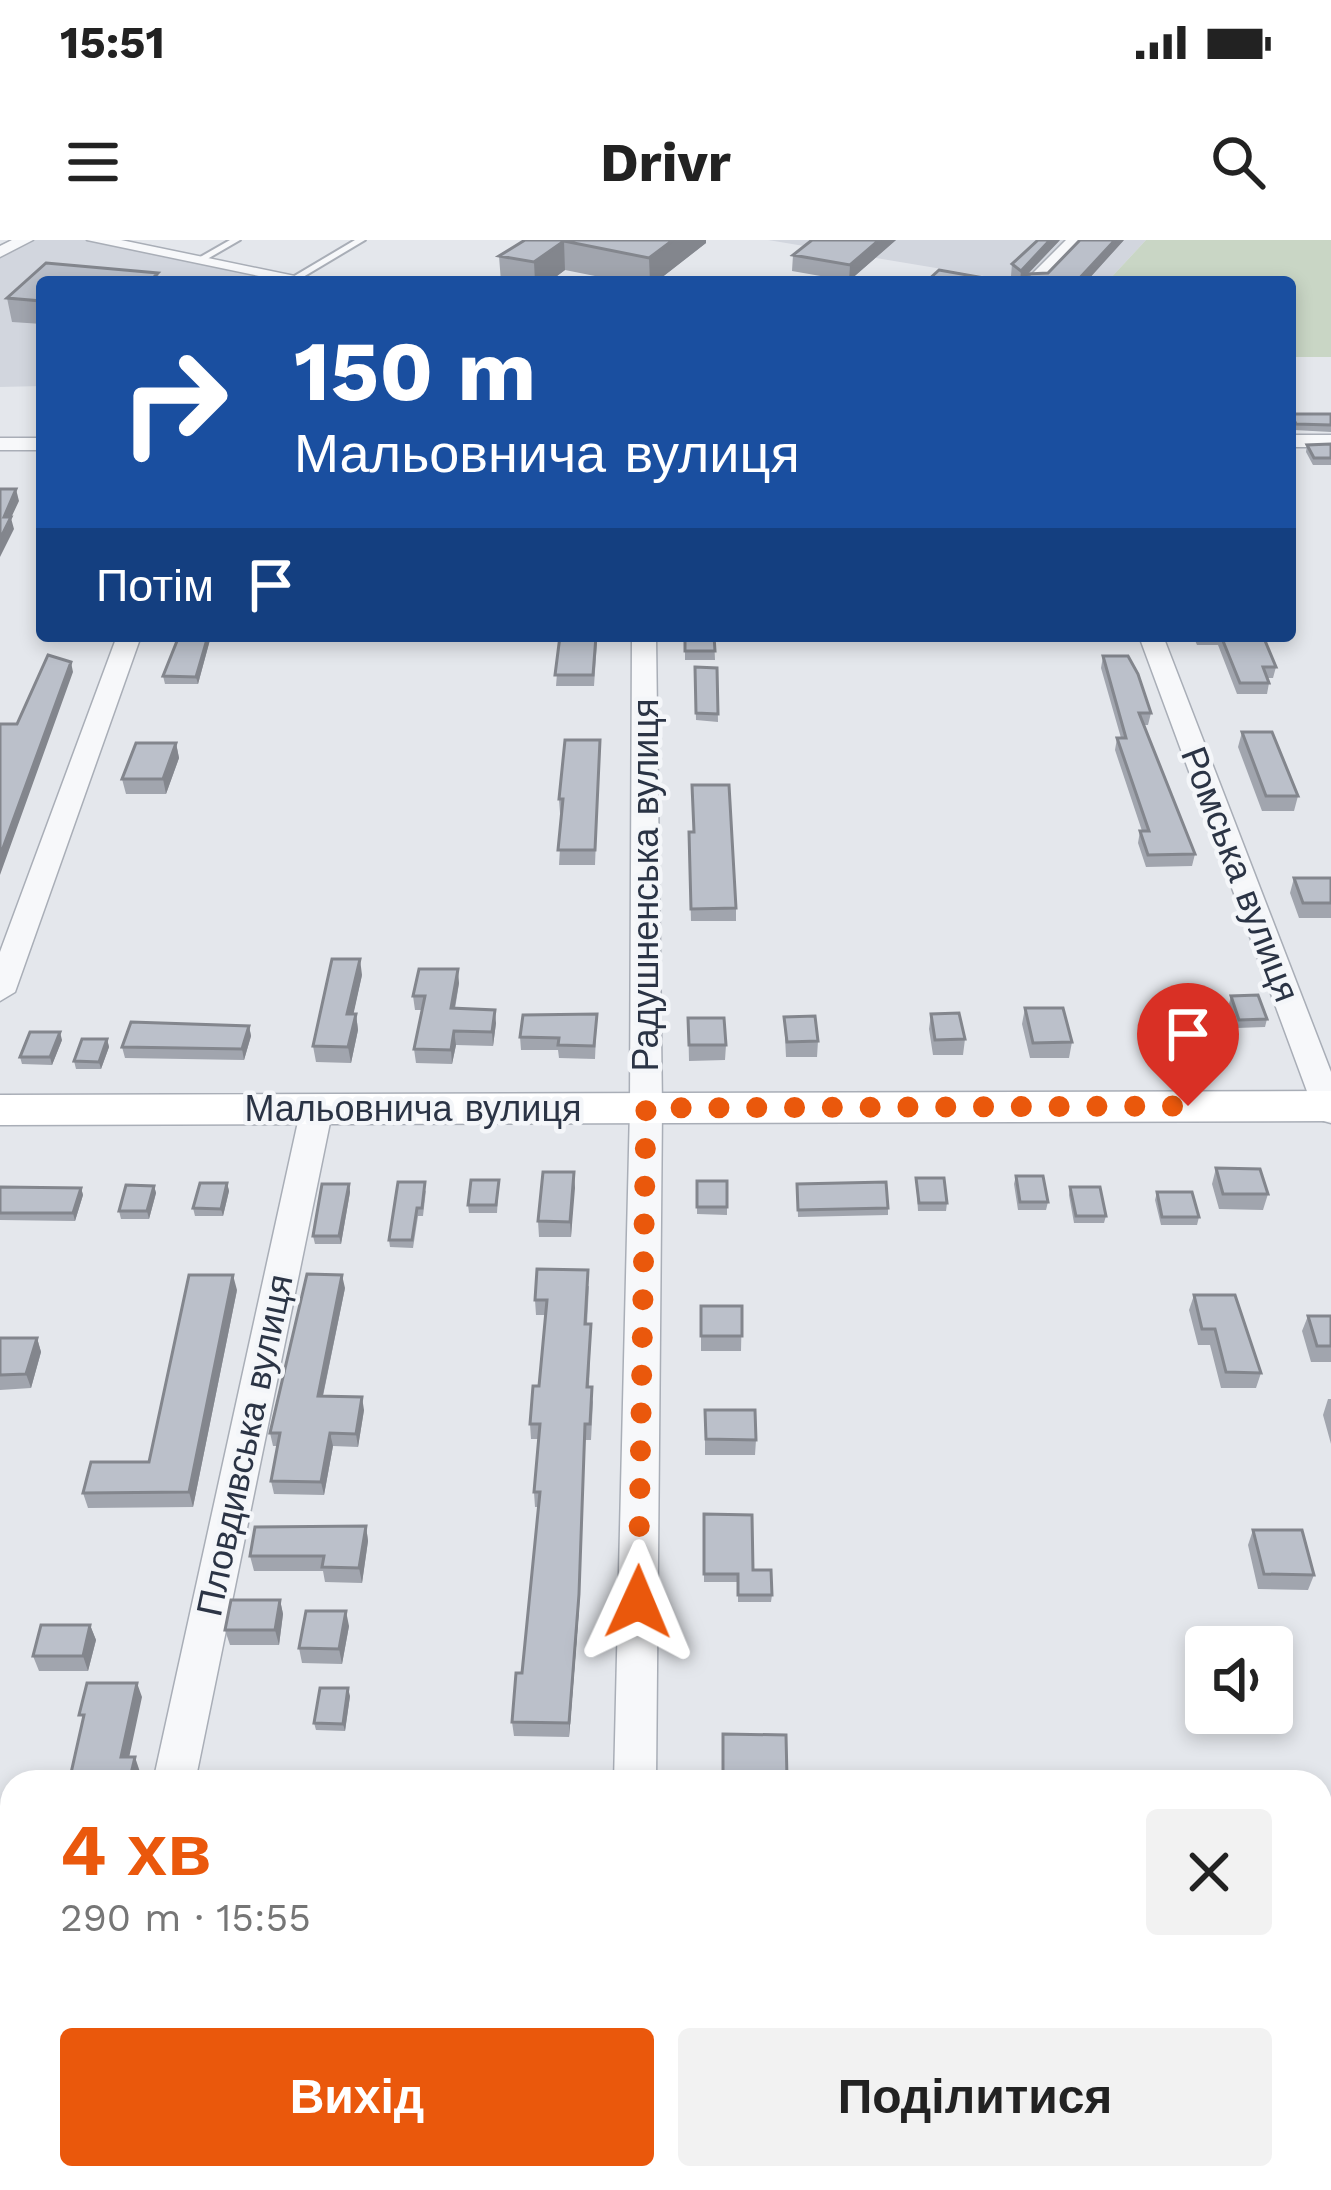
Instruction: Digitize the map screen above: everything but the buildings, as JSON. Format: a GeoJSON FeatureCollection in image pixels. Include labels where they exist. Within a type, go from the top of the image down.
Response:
{"type":"FeatureCollection","features":[{"type":"Feature","properties":{"kind":"street"},"geometry":{"type":"LineString","coordinates":[[0,252],[25,240]]}},
{"type":"Feature","properties":{"kind":"street"},"geometry":{"type":"LineString","coordinates":[[95,240],[284,276]]}},
{"type":"Feature","properties":{"kind":"street"},"geometry":{"type":"LineString","coordinates":[[1040,276],[1076,240]]}},
{"type":"Feature","properties":{"kind":"street"},"geometry":{"type":"LineString","coordinates":[[1296,441],[1331,440]]}},
{"type":"Feature","properties":{"kind":"street"},"geometry":{"type":"LineString","coordinates":[[0,444],[36,444]]}},
{"type":"Feature","properties":{"kind":"street"},"geometry":{"type":"LineString","coordinates":[[0,992],[127,642]]}},
{"type":"Feature","properties":{"kind":"street","name":"Радушненська вулиця"},"geometry":{"type":"LineString","coordinates":[[635,1770],[646,1108],[644,642]]}},
{"type":"Feature","properties":{"kind":"street","name":"Ромська вулиця"},"geometry":{"type":"LineString","coordinates":[[1153,642],[1330,1108]]}},
{"type":"Feature","properties":{"kind":"street","name":"Пловдивська вулиця"},"geometry":{"type":"LineString","coordinates":[[177,1770],[317,1108]]}},
{"type":"Feature","properties":{"kind":"street","name":"Мальовнича вулиця"},"geometry":{"type":"LineString","coordinates":[[0,1110],[1330,1108]]}},
{"type":"Feature","properties":{"kind":"lane"},"geometry":{"type":"LineString","coordinates":[[199,260],[236,240]]}},
{"type":"Feature","properties":{"kind":"lane"},"geometry":{"type":"LineString","coordinates":[[298,276],[361,240]]}},
{"type":"Feature","properties":{"kind":"shaded area"},"geometry":{"type":"Polygon","coordinates":[[[25,240],[95,240],[284,276],[36,276],[36,386],[0,387],[0,252],[25,240]]]}},
{"type":"Feature","properties":{"kind":"shaded area"},"geometry":{"type":"Polygon","coordinates":[[[768,240],[1146,240],[1113,276],[984,276],[768,240]]]}},
{"type":"Feature","properties":{"kind":"green space"},"geometry":{"type":"Polygon","coordinates":[[[1146,240],[1331,240],[1331,357],[1296,357],[1296,276],[1113,276],[1146,240]]]}},
{"type":"Feature","properties":{"kind":"route"},"geometry":{"type":"LineString","coordinates":[[638,1602],[646,1108],[1188,1106]]}}]}
